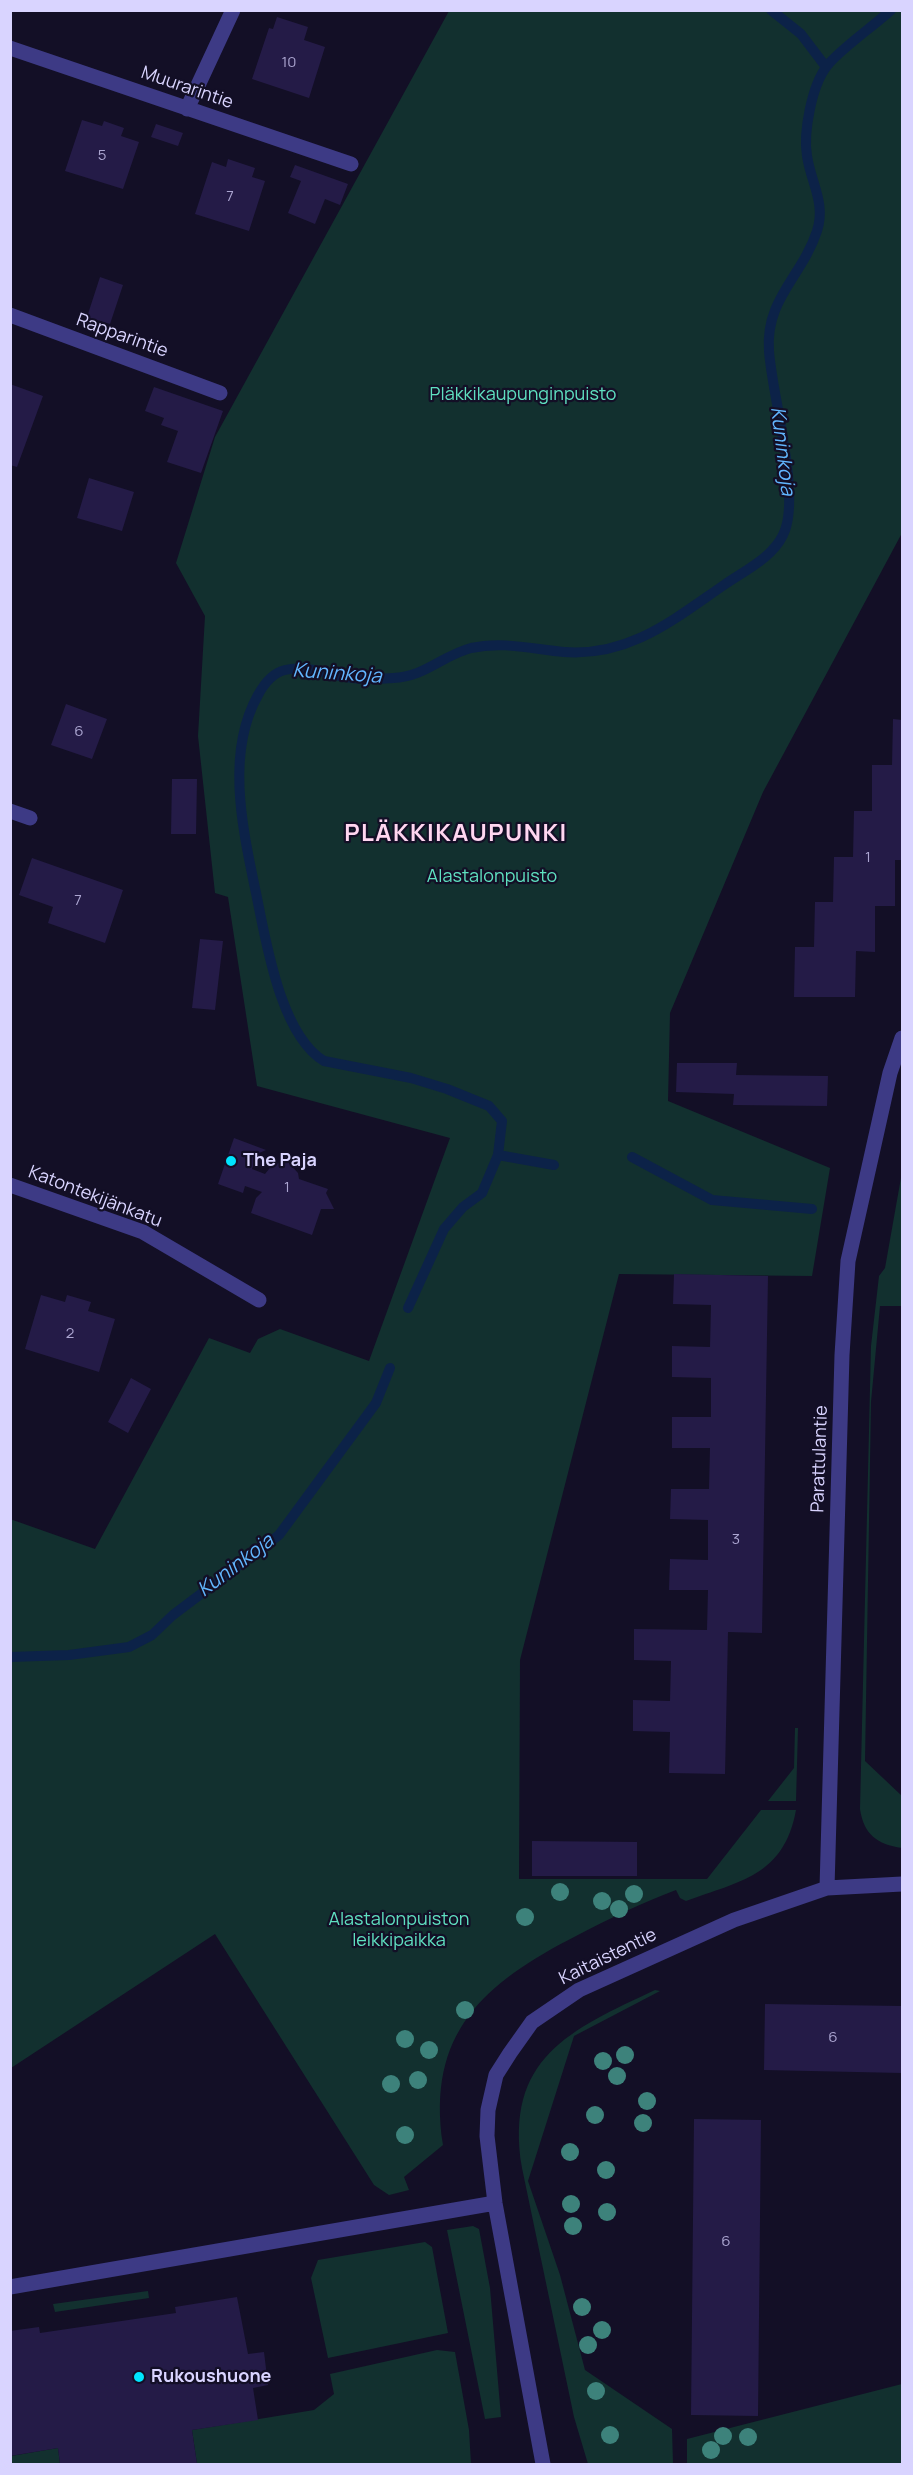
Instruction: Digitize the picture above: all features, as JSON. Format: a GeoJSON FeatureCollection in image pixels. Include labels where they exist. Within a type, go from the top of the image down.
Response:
{"type":"FeatureCollection","features":[{"type":"Feature","properties":{"kind":"street"},"geometry":{"type":"LineString","coordinates":[[187,109],[233,10]]}},
{"type":"Feature","properties":{"kind":"street","name":"Muurarintie"},"geometry":{"type":"LineString","coordinates":[[10,48],[351,164]]}},
{"type":"Feature","properties":{"kind":"street","name":"Rapparintie"},"geometry":{"type":"LineString","coordinates":[[10,315],[220,393]]}},
{"type":"Feature","properties":{"kind":"street"},"geometry":{"type":"LineString","coordinates":[[10,811],[30,818]]}},
{"type":"Feature","properties":{"kind":"street","name":"Parattulantie"},"geometry":{"type":"LineString","coordinates":[[827,1888],[842,1366],[848,1261],[890,1073],[903,1038]]}},
{"type":"Feature","properties":{"kind":"street","name":"Katontekijänkatu"},"geometry":{"type":"LineString","coordinates":[[10,1185],[143,1232],[259,1300]]}},
{"type":"Feature","properties":{"kind":"street","name":"Kaitaistentie"},"geometry":{"type":"LineString","coordinates":[[543,2464],[495,2203],[487,2136],[488,2110],[496,2075],[532,2022],[579,1990],[734,1920],[827,1888],[903,1884]]}},
{"type":"Feature","properties":{"kind":"street"},"geometry":{"type":"LineString","coordinates":[[10,2287],[495,2203]]}},
{"type":"Feature","properties":{"kind":"green space"},"geometry":{"type":"Polygon","coordinates":[[[449,11],[902,11],[902,533],[763,792],[670,1013],[668,1101],[830,1168],[812,1276],[619,1274],[520,1660],[519,1879],[707,1879],[761,1810],[796,1810],[790,1832],[770,1863],[757,1873],[724,1888],[686,1901],[680,1898],[676,1890],[638,1906],[543,1954],[489,1993],[469,2016],[453,2042],[444,2072],[440,2106],[443,2145],[404,2177],[409,2190],[389,2195],[374,2185],[215,1934],[11,2068],[10,1519],[95,1549],[209,1338],[250,1353],[258,1339],[280,1329],[369,1361],[450,1138],[257,1086],[228,897],[215,893],[198,736],[205,616],[176,563],[215,437],[449,11]]]}},
{"type":"Feature","properties":{"kind":"green space"},"geometry":{"type":"Polygon","coordinates":[[[902,1172],[902,1306],[880,1306],[871,1402],[865,1761],[902,1796],[902,1848],[885,1844],[873,1837],[865,1826],[860,1809],[871,1346],[879,1276],[885,1268],[902,1172]]]}},
{"type":"Feature","properties":{"kind":"green space"},"geometry":{"type":"Polygon","coordinates":[[[795,1728],[798,1728],[796,1801],[768,1801],[794,1768],[795,1728]]]}},
{"type":"Feature","properties":{"kind":"green space"},"geometry":{"type":"Polygon","coordinates":[[[655,1990],[660,1991],[574,2036],[528,2181],[560,2275],[585,2370],[672,2429],[673,2464],[588,2464],[574,2417],[522,2168],[519,2130],[523,2099],[534,2074],[550,2053],[571,2035],[596,2019],[655,1990]]]}},
{"type":"Feature","properties":{"kind":"green space"},"geometry":{"type":"Polygon","coordinates":[[[473,2226],[479,2229],[490,2288],[501,2417],[485,2419],[447,2230],[473,2226]]]}},
{"type":"Feature","properties":{"kind":"green space"},"geometry":{"type":"Polygon","coordinates":[[[425,2242],[432,2247],[448,2333],[328,2358],[311,2278],[318,2260],[425,2242]]]}},
{"type":"Feature","properties":{"kind":"green space"},"geometry":{"type":"Polygon","coordinates":[[[148,2291],[149,2298],[55,2312],[53,2304],[148,2291]]]}},
{"type":"Feature","properties":{"kind":"green space"},"geometry":{"type":"Polygon","coordinates":[[[437,2350],[455,2352],[469,2430],[471,2464],[197,2464],[192,2430],[314,2410],[334,2394],[330,2374],[437,2350]]]}},
{"type":"Feature","properties":{"kind":"green space"},"geometry":{"type":"Polygon","coordinates":[[[902,2384],[902,2464],[687,2464],[687,2439],[902,2384]]]}},
{"type":"Feature","properties":{"kind":"green space"},"geometry":{"type":"Polygon","coordinates":[[[58,2448],[60,2464],[11,2464],[11,2456],[58,2448]]]}},
{"type":"Feature","properties":{"kind":"building"},"geometry":{"type":"Polygon","coordinates":[[[277,17],[308,27],[304,40],[325,47],[309,98],[252,79],[269,28],[273,29],[277,17]]]}},
{"type":"Feature","properties":{"kind":"building"},"geometry":{"type":"Polygon","coordinates":[[[82,120],[102,126],[104,121],[124,128],[121,136],[139,142],[123,189],[65,171],[82,120]]]}},
{"type":"Feature","properties":{"kind":"building"},"geometry":{"type":"Polygon","coordinates":[[[156,124],[183,133],[178,146],[151,137],[156,124]]]}},
{"type":"Feature","properties":{"kind":"building"},"geometry":{"type":"Polygon","coordinates":[[[228,159],[255,168],[252,177],[265,181],[249,231],[195,214],[212,162],[226,167],[228,159]]]}},
{"type":"Feature","properties":{"kind":"building"},"geometry":{"type":"Polygon","coordinates":[[[295,165],[348,184],[340,205],[325,199],[315,224],[288,213],[301,181],[290,177],[295,165]]]}},
{"type":"Feature","properties":{"kind":"building"},"geometry":{"type":"Polygon","coordinates":[[[100,277],[123,285],[110,324],[87,317],[100,277]]]}},
{"type":"Feature","properties":{"kind":"building"},"geometry":{"type":"Polygon","coordinates":[[[10,384],[43,396],[17,467],[10,465],[10,384]]]}},
{"type":"Feature","properties":{"kind":"building"},"geometry":{"type":"Polygon","coordinates":[[[154,387],[223,411],[201,473],[167,462],[178,431],[161,425],[164,418],[145,411],[154,387]]]}},
{"type":"Feature","properties":{"kind":"building"},"geometry":{"type":"Polygon","coordinates":[[[89,478],[134,492],[122,531],[77,518],[89,478]]]}},
{"type":"Feature","properties":{"kind":"building"},"geometry":{"type":"Polygon","coordinates":[[[66,704],[107,719],[92,759],[51,745],[66,704]]]}},
{"type":"Feature","properties":{"kind":"building"},"geometry":{"type":"Polygon","coordinates":[[[893,719],[902,720],[902,860],[895,860],[895,906],[875,906],[875,952],[856,951],[855,997],[794,997],[795,947],[814,947],[815,902],[833,902],[834,857],[853,857],[854,811],[872,811],[872,765],[892,765],[893,719]]]}},
{"type":"Feature","properties":{"kind":"building"},"geometry":{"type":"Polygon","coordinates":[[[172,779],[197,779],[196,834],[171,834],[172,779]]]}},
{"type":"Feature","properties":{"kind":"building"},"geometry":{"type":"Polygon","coordinates":[[[32,858],[123,890],[105,943],[48,923],[53,907],[19,895],[32,858]]]}},
{"type":"Feature","properties":{"kind":"building"},"geometry":{"type":"Polygon","coordinates":[[[200,939],[223,941],[215,1010],[192,1008],[200,939]]]}},
{"type":"Feature","properties":{"kind":"building"},"geometry":{"type":"Polygon","coordinates":[[[677,1063],[737,1063],[736,1075],[828,1076],[827,1106],[733,1105],[734,1094],[676,1092],[677,1063]]]}},
{"type":"Feature","properties":{"kind":"building"},"geometry":{"type":"Polygon","coordinates":[[[234,1138],[266,1150],[257,1154],[252,1169],[265,1174],[273,1164],[288,1162],[298,1173],[299,1179],[328,1189],[326,1193],[334,1209],[321,1209],[312,1235],[251,1213],[256,1198],[262,1192],[245,1186],[243,1193],[218,1184],[234,1138]]]}},
{"type":"Feature","properties":{"kind":"building"},"geometry":{"type":"Polygon","coordinates":[[[674,1274],[768,1276],[762,1633],[728,1632],[725,1774],[669,1773],[670,1732],[633,1731],[633,1700],[670,1701],[671,1661],[634,1660],[634,1629],[707,1630],[708,1590],[669,1590],[670,1559],[708,1560],[708,1520],[670,1519],[671,1489],[709,1489],[710,1448],[672,1448],[672,1417],[711,1417],[711,1378],[672,1377],[672,1346],[710,1347],[711,1305],[673,1304],[674,1274]]]}},
{"type":"Feature","properties":{"kind":"building"},"geometry":{"type":"Polygon","coordinates":[[[41,1295],[65,1302],[67,1295],[91,1302],[88,1311],[115,1319],[99,1372],[25,1349],[41,1295]]]}},
{"type":"Feature","properties":{"kind":"building"},"geometry":{"type":"Polygon","coordinates":[[[131,1378],[151,1389],[128,1433],[108,1422],[131,1378]]]}},
{"type":"Feature","properties":{"kind":"building"},"geometry":{"type":"Polygon","coordinates":[[[532,1841],[637,1842],[637,1876],[532,1876],[532,1841]]]}},
{"type":"Feature","properties":{"kind":"building"},"geometry":{"type":"Polygon","coordinates":[[[765,2004],[902,2006],[902,2073],[764,2070],[765,2004]]]}},
{"type":"Feature","properties":{"kind":"building"},"geometry":{"type":"Polygon","coordinates":[[[694,2119],[761,2120],[758,2416],[691,2415],[694,2119]]]}},
{"type":"Feature","properties":{"kind":"building","name":"Rukoushuone"},"geometry":{"type":"Polygon","coordinates":[[[237,2297],[248,2354],[264,2352],[268,2385],[253,2388],[258,2420],[192,2430],[197,2464],[60,2464],[58,2448],[10,2456],[10,2331],[39,2327],[40,2333],[176,2313],[175,2307],[237,2297]]]}},
{"type":"Feature","properties":{"kind":"waterway"},"geometry":{"type":"LineString","coordinates":[[771,10],[801,34],[826,67]]}},
{"type":"Feature","properties":{"kind":"waterway","name":"Kuninkoja"},"geometry":{"type":"LineString","coordinates":[[408,1308],[444,1229],[463,1207],[482,1193],[498,1155],[502,1121],[489,1106],[447,1089],[411,1078],[324,1061],[309,1048],[296,1030],[277,985],[270,960],[246,844],[239,767],[248,718],[266,683],[272,676],[285,670],[308,669],[358,679],[393,678],[415,674],[461,651],[483,646],[506,645],[564,652],[609,649],[649,634],[668,623],[772,551],[783,535],[788,518],[789,497],[788,472],[771,370],[769,333],[778,302],[803,262],[819,221],[819,202],[806,146],[810,109],[817,85],[827,66],[839,53],[891,10]]}},
{"type":"Feature","properties":{"kind":"waterway"},"geometry":{"type":"LineString","coordinates":[[498,1155],[554,1165]]}},
{"type":"Feature","properties":{"kind":"waterway"},"geometry":{"type":"LineString","coordinates":[[632,1157],[712,1200],[812,1209]]}},
{"type":"Feature","properties":{"kind":"waterway","name":"Kuninkoja"},"geometry":{"type":"LineString","coordinates":[[10,1657],[69,1655],[129,1647],[152,1635],[173,1615],[279,1535],[376,1403],[390,1368]]}},
{"type":"Feature","properties":{"kind":"place","name":"The Paja"},"geometry":{"type":"Point","coordinates":[231,1161]}},
{"type":"Feature","properties":{"kind":"place","name":"Rukoushuone"},"geometry":{"type":"Point","coordinates":[139,2377]}},
{"type":"Feature","properties":{"kind":"district","name":"PLÄKKIKAUPUNKI"},"geometry":{"type":"Point","coordinates":[456,834]}},
{"type":"Feature","properties":{"kind":"park label","name":"Pläkkikaupunginpuisto"},"geometry":{"type":"Point","coordinates":[523,395]}},
{"type":"Feature","properties":{"kind":"park label","name":"Alastalonpuisto"},"geometry":{"type":"Point","coordinates":[492,877]}},
{"type":"Feature","properties":{"kind":"park label","name":"Alastalonpuiston leikkipaikka"},"geometry":{"type":"Point","coordinates":[399,1930]}}]}
